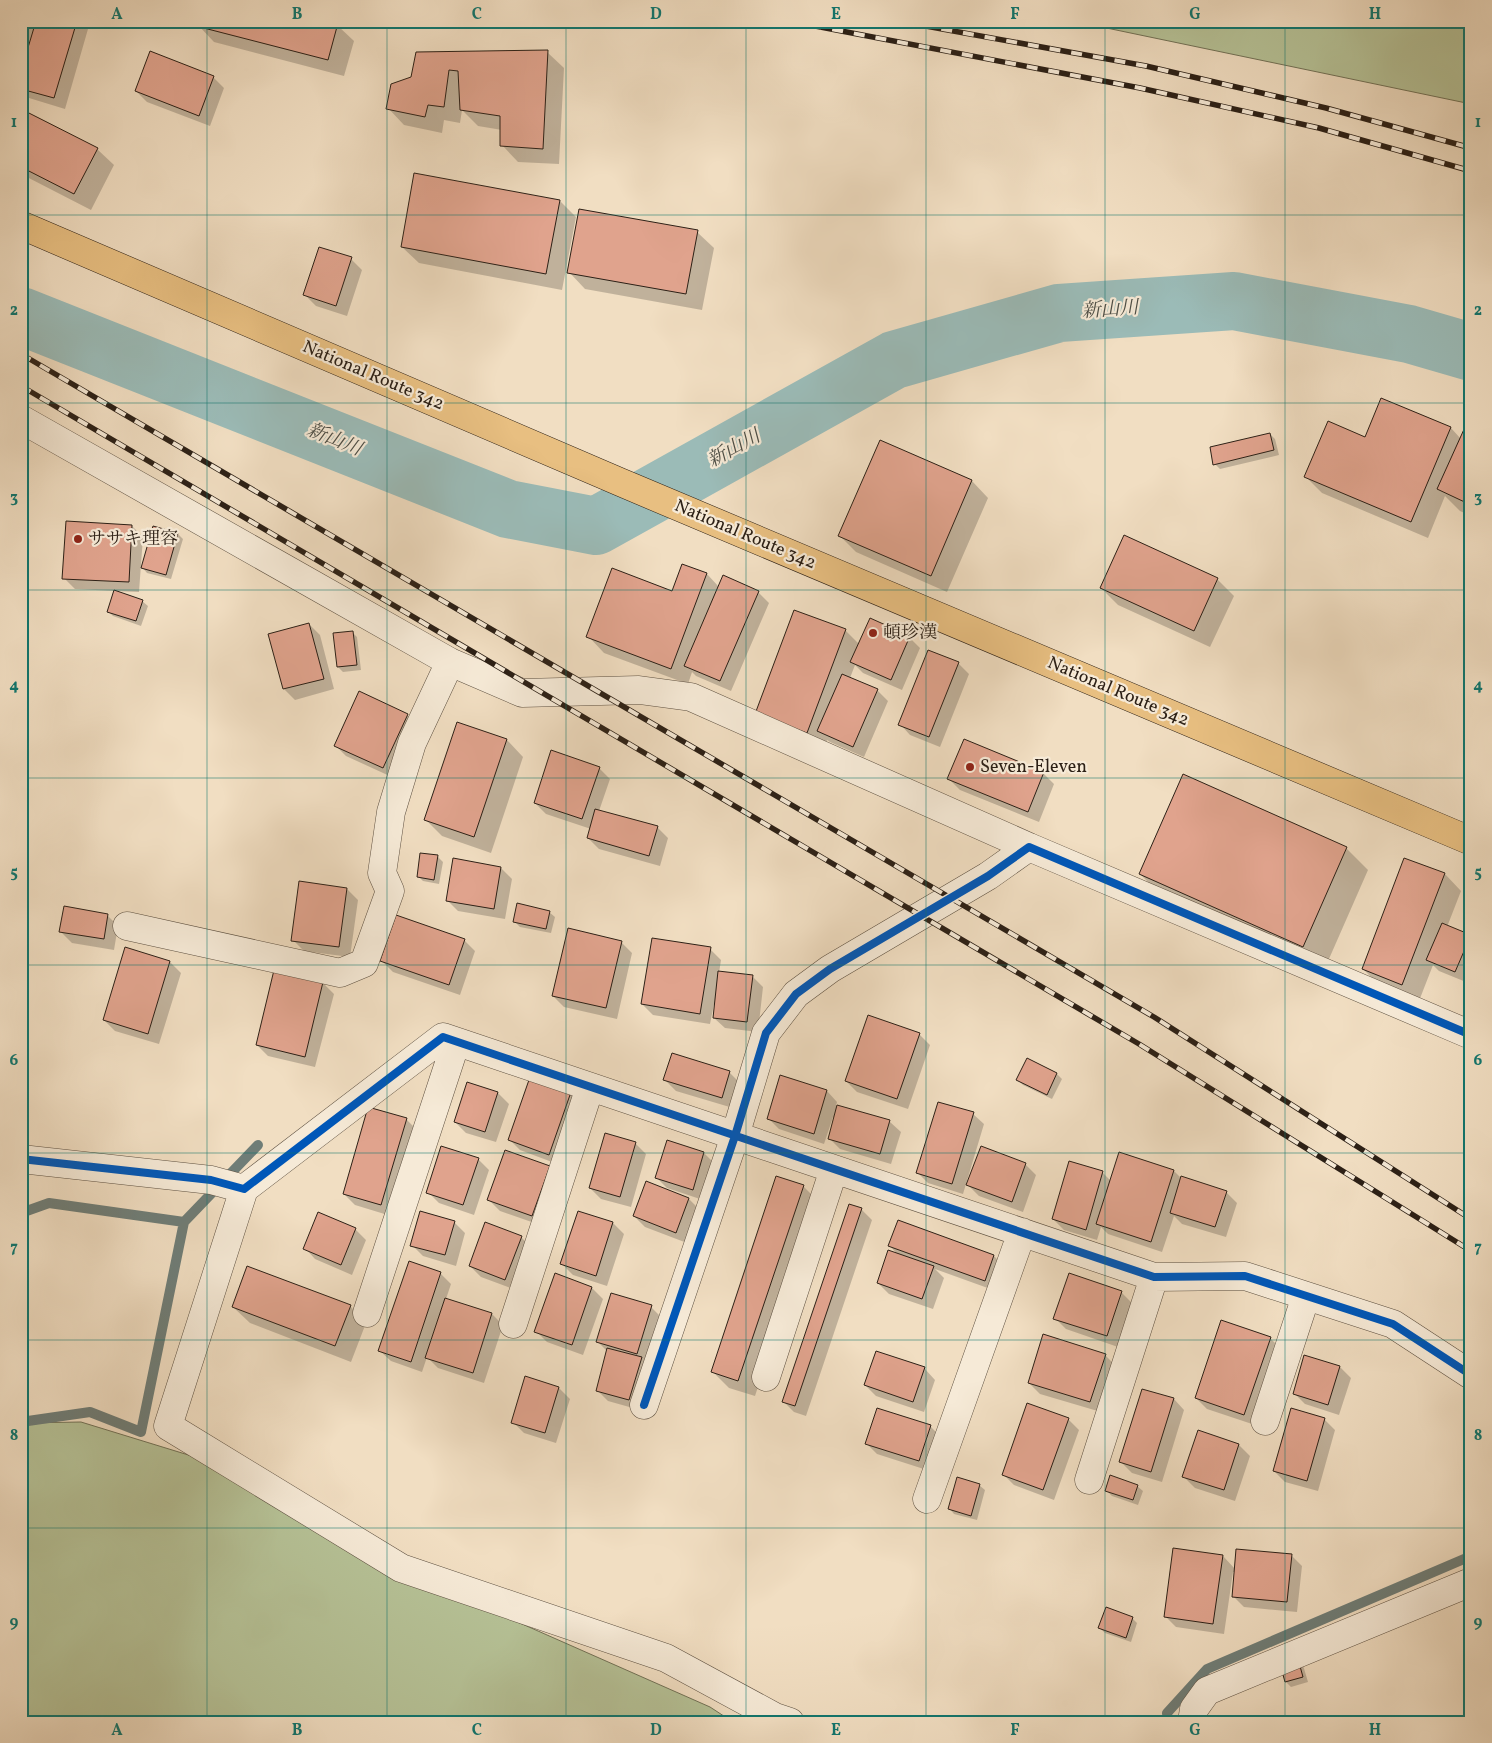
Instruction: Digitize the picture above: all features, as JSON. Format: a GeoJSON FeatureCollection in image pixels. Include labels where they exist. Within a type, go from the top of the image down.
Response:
{"type":"FeatureCollection","features":[{"type":"Feature","properties":{"kind":"highway","name":"National Route 342"},"geometry":{"type":"LineString","coordinates":[[21,224],[620,482],[1471,841]]}},
{"type":"Feature","properties":{"kind":"street"},"geometry":{"type":"LineString","coordinates":[[21,419],[450,662],[522,693],[639,690],[691,696],[1028,847],[1471,1036]]}},
{"type":"Feature","properties":{"kind":"street"},"geometry":{"type":"LineString","coordinates":[[127,926],[340,973],[364,963],[390,891],[382,873],[391,812],[412,743],[450,662]]}},
{"type":"Feature","properties":{"kind":"street"},"geometry":{"type":"LineString","coordinates":[[644,1405],[735,1136],[766,1033],[796,994],[830,969],[988,876],[1028,847]]}},
{"type":"Feature","properties":{"kind":"street"},"geometry":{"type":"LineString","coordinates":[[790,1722],[774,1717],[666,1658],[401,1568],[168,1426],[244,1190],[443,1037],[1154,1277],[1245,1276],[1393,1324],[1471,1375]]}},
{"type":"Feature","properties":{"kind":"street"},"geometry":{"type":"LineString","coordinates":[[367,1313],[456,1042]]}},
{"type":"Feature","properties":{"kind":"street"},"geometry":{"type":"LineString","coordinates":[[513,1324],[590,1087]]}},
{"type":"Feature","properties":{"kind":"street"},"geometry":{"type":"LineString","coordinates":[[21,1159],[211,1180],[244,1190]]}},
{"type":"Feature","properties":{"kind":"street"},"geometry":{"type":"LineString","coordinates":[[766,1377],[834,1169]]}},
{"type":"Feature","properties":{"kind":"street"},"geometry":{"type":"LineString","coordinates":[[927,1499],[1022,1232]]}},
{"type":"Feature","properties":{"kind":"street"},"geometry":{"type":"LineString","coordinates":[[1088,1480],[1154,1277]]}},
{"type":"Feature","properties":{"kind":"street"},"geometry":{"type":"LineString","coordinates":[[1265,1421],[1306,1296]]}},
{"type":"Feature","properties":{"kind":"street"},"geometry":{"type":"LineString","coordinates":[[1192,1722],[1194,1709],[1207,1691],[1471,1582]]}},
{"type":"Feature","properties":{"kind":"green space"},"geometry":{"type":"Polygon","coordinates":[[[1073,21],[1471,21],[1471,104],[1073,21]]]}},
{"type":"Feature","properties":{"kind":"green space"},"geometry":{"type":"Polygon","coordinates":[[[81,1422],[195,1457],[366,1555],[710,1707],[733,1722],[21,1722],[21,1423],[81,1422]]]}},
{"type":"Feature","properties":{"kind":"building"},"geometry":{"type":"Polygon","coordinates":[[[36,21],[77,21],[54,98],[21,89],[21,71],[36,21]]]}},
{"type":"Feature","properties":{"kind":"building"},"geometry":{"type":"Polygon","coordinates":[[[198,21],[330,21],[338,23],[328,60],[196,26],[198,21]]]}},
{"type":"Feature","properties":{"kind":"building"},"geometry":{"type":"Polygon","coordinates":[[[548,50],[543,149],[500,146],[500,116],[460,110],[458,71],[449,70],[444,107],[428,105],[425,117],[386,109],[391,84],[411,77],[416,52],[548,50]]]}},
{"type":"Feature","properties":{"kind":"building"},"geometry":{"type":"Polygon","coordinates":[[[150,51],[214,76],[199,116],[135,91],[150,51]]]}},
{"type":"Feature","properties":{"kind":"building"},"geometry":{"type":"Polygon","coordinates":[[[21,109],[98,148],[74,194],[21,167],[21,109]]]}},
{"type":"Feature","properties":{"kind":"building"},"geometry":{"type":"Polygon","coordinates":[[[414,173],[560,200],[546,274],[401,247],[414,173]]]}},
{"type":"Feature","properties":{"kind":"building"},"geometry":{"type":"Polygon","coordinates":[[[579,209],[698,230],[686,294],[567,273],[579,209]]]}},
{"type":"Feature","properties":{"kind":"building"},"geometry":{"type":"Polygon","coordinates":[[[319,247],[352,257],[336,306],[303,295],[319,247]]]}},
{"type":"Feature","properties":{"kind":"building"},"geometry":{"type":"Polygon","coordinates":[[[1381,398],[1451,427],[1411,522],[1304,477],[1328,421],[1365,437],[1381,398]]]}},
{"type":"Feature","properties":{"kind":"building"},"geometry":{"type":"Polygon","coordinates":[[[1471,417],[1471,505],[1437,489],[1471,417]]]}},
{"type":"Feature","properties":{"kind":"building"},"geometry":{"type":"Polygon","coordinates":[[[1270,433],[1274,450],[1213,465],[1210,447],[1270,433]]]}},
{"type":"Feature","properties":{"kind":"building"},"geometry":{"type":"Polygon","coordinates":[[[880,440],[972,480],[931,576],[838,536],[880,440]]]}},
{"type":"Feature","properties":{"kind":"building"},"geometry":{"type":"Polygon","coordinates":[[[66,521],[132,525],[129,582],[62,579],[66,521]]]}},
{"type":"Feature","properties":{"kind":"building"},"geometry":{"type":"Polygon","coordinates":[[[153,526],[178,533],[166,575],[141,568],[153,526]]]}},
{"type":"Feature","properties":{"kind":"building"},"geometry":{"type":"Polygon","coordinates":[[[1124,535],[1218,578],[1194,631],[1100,588],[1124,535]]]}},
{"type":"Feature","properties":{"kind":"building"},"geometry":{"type":"Polygon","coordinates":[[[682,564],[707,573],[671,669],[586,637],[612,568],[672,591],[682,564]]]}},
{"type":"Feature","properties":{"kind":"building"},"geometry":{"type":"Polygon","coordinates":[[[723,575],[759,591],[720,681],[684,666],[723,575]]]}},
{"type":"Feature","properties":{"kind":"building"},"geometry":{"type":"Polygon","coordinates":[[[114,590],[143,600],[136,621],[107,612],[114,590]]]}},
{"type":"Feature","properties":{"kind":"building"},"geometry":{"type":"Polygon","coordinates":[[[794,610],[846,629],[807,733],[755,714],[794,610]]]}},
{"type":"Feature","properties":{"kind":"building"},"geometry":{"type":"Polygon","coordinates":[[[870,618],[910,636],[891,680],[850,662],[870,618]]]}},
{"type":"Feature","properties":{"kind":"building"},"geometry":{"type":"Polygon","coordinates":[[[309,623],[324,679],[283,689],[268,634],[309,623]]]}},
{"type":"Feature","properties":{"kind":"building"},"geometry":{"type":"Polygon","coordinates":[[[353,631],[357,665],[337,667],[333,633],[353,631]]]}},
{"type":"Feature","properties":{"kind":"building"},"geometry":{"type":"Polygon","coordinates":[[[928,650],[959,662],[929,737],[898,725],[928,650]]]}},
{"type":"Feature","properties":{"kind":"building"},"geometry":{"type":"Polygon","coordinates":[[[842,674],[878,689],[853,747],[817,731],[842,674]]]}},
{"type":"Feature","properties":{"kind":"building"},"geometry":{"type":"Polygon","coordinates":[[[359,691],[408,714],[383,768],[334,746],[359,691]]]}},
{"type":"Feature","properties":{"kind":"building"},"geometry":{"type":"Polygon","coordinates":[[[457,722],[507,739],[474,837],[424,820],[457,722]]]}},
{"type":"Feature","properties":{"kind":"building"},"geometry":{"type":"Polygon","coordinates":[[[964,739],[1044,772],[1028,812],[947,779],[964,739]]]}},
{"type":"Feature","properties":{"kind":"building"},"geometry":{"type":"Polygon","coordinates":[[[551,750],[600,767],[582,819],[534,803],[551,750]]]}},
{"type":"Feature","properties":{"kind":"building"},"geometry":{"type":"Polygon","coordinates":[[[1183,774],[1347,847],[1303,947],[1139,874],[1183,774]]]}},
{"type":"Feature","properties":{"kind":"building"},"geometry":{"type":"Polygon","coordinates":[[[595,809],[658,826],[649,856],[587,838],[595,809]]]}},
{"type":"Feature","properties":{"kind":"building"},"geometry":{"type":"Polygon","coordinates":[[[420,853],[438,855],[434,880],[417,877],[420,853]]]}},
{"type":"Feature","properties":{"kind":"building"},"geometry":{"type":"Polygon","coordinates":[[[453,858],[501,867],[494,909],[446,901],[453,858]]]}},
{"type":"Feature","properties":{"kind":"building"},"geometry":{"type":"Polygon","coordinates":[[[1404,858],[1445,873],[1402,985],[1362,969],[1404,858]]]}},
{"type":"Feature","properties":{"kind":"building"},"geometry":{"type":"Polygon","coordinates":[[[299,881],[347,888],[339,947],[291,941],[299,881]]]}},
{"type":"Feature","properties":{"kind":"building"},"geometry":{"type":"Polygon","coordinates":[[[517,903],[550,911],[546,929],[513,922],[517,903]]]}},
{"type":"Feature","properties":{"kind":"building"},"geometry":{"type":"Polygon","coordinates":[[[64,906],[108,914],[104,939],[59,932],[64,906]]]}},
{"type":"Feature","properties":{"kind":"building"},"geometry":{"type":"Polygon","coordinates":[[[396,915],[465,939],[449,985],[380,961],[396,915]]]}},
{"type":"Feature","properties":{"kind":"building"},"geometry":{"type":"Polygon","coordinates":[[[1442,923],[1471,935],[1455,972],[1426,960],[1442,923]]]}},
{"type":"Feature","properties":{"kind":"building"},"geometry":{"type":"Polygon","coordinates":[[[568,928],[622,941],[606,1008],[552,996],[568,928]]]}},
{"type":"Feature","properties":{"kind":"building"},"geometry":{"type":"Polygon","coordinates":[[[652,938],[711,947],[700,1014],[641,1004],[652,938]]]}},
{"type":"Feature","properties":{"kind":"building"},"geometry":{"type":"Polygon","coordinates":[[[125,947],[170,961],[148,1034],[103,1020],[125,947]]]}},
{"type":"Feature","properties":{"kind":"building"},"geometry":{"type":"Polygon","coordinates":[[[274,970],[323,982],[305,1057],[256,1045],[274,970]]]}},
{"type":"Feature","properties":{"kind":"building"},"geometry":{"type":"Polygon","coordinates":[[[718,971],[753,975],[747,1022],[713,1018],[718,971]]]}},
{"type":"Feature","properties":{"kind":"building"},"geometry":{"type":"Polygon","coordinates":[[[868,1015],[920,1033],[897,1099],[845,1081],[868,1015]]]}},
{"type":"Feature","properties":{"kind":"building"},"geometry":{"type":"Polygon","coordinates":[[[672,1053],[730,1071],[722,1098],[663,1080],[672,1053]]]}},
{"type":"Feature","properties":{"kind":"building"},"geometry":{"type":"Polygon","coordinates":[[[1027,1058],[1057,1073],[1047,1095],[1016,1080],[1027,1058]]]}},
{"type":"Feature","properties":{"kind":"building"},"geometry":{"type":"Polygon","coordinates":[[[780,1075],[827,1090],[814,1134],[767,1119],[780,1075]]]}},
{"type":"Feature","properties":{"kind":"building"},"geometry":{"type":"Polygon","coordinates":[[[530,1077],[571,1092],[549,1155],[508,1140],[530,1077]]]}},
{"type":"Feature","properties":{"kind":"building"},"geometry":{"type":"Polygon","coordinates":[[[467,1082],[498,1092],[485,1132],[454,1122],[467,1082]]]}},
{"type":"Feature","properties":{"kind":"building"},"geometry":{"type":"Polygon","coordinates":[[[938,1102],[974,1112],[952,1184],[916,1173],[938,1102]]]}},
{"type":"Feature","properties":{"kind":"building"},"geometry":{"type":"Polygon","coordinates":[[[837,1105],[890,1120],[880,1154],[828,1139],[837,1105]]]}},
{"type":"Feature","properties":{"kind":"building"},"geometry":{"type":"Polygon","coordinates":[[[368,1107],[407,1118],[381,1205],[343,1194],[368,1107]]]}},
{"type":"Feature","properties":{"kind":"building"},"geometry":{"type":"Polygon","coordinates":[[[605,1133],[636,1142],[620,1197],[589,1188],[605,1133]]]}},
{"type":"Feature","properties":{"kind":"building"},"geometry":{"type":"Polygon","coordinates":[[[667,1140],[704,1152],[693,1190],[655,1178],[667,1140]]]}},
{"type":"Feature","properties":{"kind":"building"},"geometry":{"type":"Polygon","coordinates":[[[441,1146],[479,1158],[463,1205],[426,1193],[441,1146]]]}},
{"type":"Feature","properties":{"kind":"building"},"geometry":{"type":"Polygon","coordinates":[[[981,1146],[1026,1163],[1012,1202],[966,1185],[981,1146]]]}},
{"type":"Feature","properties":{"kind":"building"},"geometry":{"type":"Polygon","coordinates":[[[505,1150],[550,1166],[532,1216],[487,1200],[505,1150]]]}},
{"type":"Feature","properties":{"kind":"building"},"geometry":{"type":"Polygon","coordinates":[[[1119,1152],[1174,1170],[1151,1242],[1096,1224],[1119,1152]]]}},
{"type":"Feature","properties":{"kind":"building"},"geometry":{"type":"Polygon","coordinates":[[[1069,1161],[1103,1171],[1086,1230],[1052,1219],[1069,1161]]]}},
{"type":"Feature","properties":{"kind":"building"},"geometry":{"type":"Polygon","coordinates":[[[776,1176],[804,1185],[738,1381],[711,1372],[776,1176]]]}},
{"type":"Feature","properties":{"kind":"building"},"geometry":{"type":"Polygon","coordinates":[[[1181,1176],[1227,1191],[1215,1227],[1170,1213],[1181,1176]]]}},
{"type":"Feature","properties":{"kind":"building"},"geometry":{"type":"Polygon","coordinates":[[[646,1181],[689,1198],[676,1233],[633,1216],[646,1181]]]}},
{"type":"Feature","properties":{"kind":"building"},"geometry":{"type":"Polygon","coordinates":[[[849,1204],[862,1208],[795,1406],[782,1402],[849,1204]]]}},
{"type":"Feature","properties":{"kind":"building"},"geometry":{"type":"Polygon","coordinates":[[[420,1211],[455,1221],[445,1255],[410,1246],[420,1211]]]}},
{"type":"Feature","properties":{"kind":"building"},"geometry":{"type":"Polygon","coordinates":[[[578,1211],[613,1222],[596,1276],[560,1264],[578,1211]]]}},
{"type":"Feature","properties":{"kind":"building"},"geometry":{"type":"Polygon","coordinates":[[[318,1212],[356,1228],[341,1265],[303,1249],[318,1212]]]}},
{"type":"Feature","properties":{"kind":"building"},"geometry":{"type":"Polygon","coordinates":[[[898,1220],[994,1255],[985,1281],[888,1246],[898,1220]]]}},
{"type":"Feature","properties":{"kind":"building"},"geometry":{"type":"Polygon","coordinates":[[[485,1222],[522,1236],[505,1280],[469,1266],[485,1222]]]}},
{"type":"Feature","properties":{"kind":"building"},"geometry":{"type":"Polygon","coordinates":[[[888,1250],[934,1266],[922,1299],[877,1283],[888,1250]]]}},
{"type":"Feature","properties":{"kind":"building"},"geometry":{"type":"Polygon","coordinates":[[[409,1261],[441,1272],[411,1362],[378,1351],[409,1261]]]}},
{"type":"Feature","properties":{"kind":"building"},"geometry":{"type":"Polygon","coordinates":[[[247,1266],[351,1305],[335,1346],[232,1307],[247,1266]]]}},
{"type":"Feature","properties":{"kind":"building"},"geometry":{"type":"Polygon","coordinates":[[[555,1273],[592,1287],[572,1345],[534,1332],[555,1273]]]}},
{"type":"Feature","properties":{"kind":"building"},"geometry":{"type":"Polygon","coordinates":[[[1069,1273],[1122,1291],[1107,1336],[1053,1319],[1069,1273]]]}},
{"type":"Feature","properties":{"kind":"building"},"geometry":{"type":"Polygon","coordinates":[[[611,1293],[652,1305],[637,1354],[596,1342],[611,1293]]]}},
{"type":"Feature","properties":{"kind":"building"},"geometry":{"type":"Polygon","coordinates":[[[445,1298],[492,1313],[473,1373],[425,1358],[445,1298]]]}},
{"type":"Feature","properties":{"kind":"building"},"geometry":{"type":"Polygon","coordinates":[[[1221,1320],[1271,1337],[1244,1415],[1195,1398],[1221,1320]]]}},
{"type":"Feature","properties":{"kind":"building"},"geometry":{"type":"Polygon","coordinates":[[[1043,1334],[1106,1354],[1090,1402],[1028,1383],[1043,1334]]]}},
{"type":"Feature","properties":{"kind":"building"},"geometry":{"type":"Polygon","coordinates":[[[607,1348],[642,1357],[629,1400],[596,1391],[607,1348]]]}},
{"type":"Feature","properties":{"kind":"building"},"geometry":{"type":"Polygon","coordinates":[[[876,1351],[925,1367],[913,1402],[864,1385],[876,1351]]]}},
{"type":"Feature","properties":{"kind":"building"},"geometry":{"type":"Polygon","coordinates":[[[1304,1355],[1340,1366],[1328,1405],[1293,1394],[1304,1355]]]}},
{"type":"Feature","properties":{"kind":"building"},"geometry":{"type":"Polygon","coordinates":[[[525,1376],[559,1387],[545,1433],[511,1423],[525,1376]]]}},
{"type":"Feature","properties":{"kind":"building"},"geometry":{"type":"Polygon","coordinates":[[[1142,1389],[1174,1398],[1151,1472],[1119,1462],[1142,1389]]]}},
{"type":"Feature","properties":{"kind":"building"},"geometry":{"type":"Polygon","coordinates":[[[1027,1403],[1069,1418],[1043,1490],[1002,1475],[1027,1403]]]}},
{"type":"Feature","properties":{"kind":"building"},"geometry":{"type":"Polygon","coordinates":[[[877,1408],[931,1425],[919,1461],[865,1444],[877,1408]]]}},
{"type":"Feature","properties":{"kind":"building"},"geometry":{"type":"Polygon","coordinates":[[[1291,1408],[1325,1418],[1307,1481],[1273,1471],[1291,1408]]]}},
{"type":"Feature","properties":{"kind":"building"},"geometry":{"type":"Polygon","coordinates":[[[1198,1430],[1239,1444],[1224,1490],[1182,1477],[1198,1430]]]}},
{"type":"Feature","properties":{"kind":"building"},"geometry":{"type":"Polygon","coordinates":[[[1110,1475],[1138,1485],[1133,1500],[1105,1491],[1110,1475]]]}},
{"type":"Feature","properties":{"kind":"building"},"geometry":{"type":"Polygon","coordinates":[[[957,1477],[980,1484],[971,1516],[948,1509],[957,1477]]]}},
{"type":"Feature","properties":{"kind":"building"},"geometry":{"type":"Polygon","coordinates":[[[1173,1548],[1223,1555],[1213,1624],[1164,1617],[1173,1548]]]}},
{"type":"Feature","properties":{"kind":"building"},"geometry":{"type":"Polygon","coordinates":[[[1236,1549],[1292,1554],[1287,1602],[1232,1597],[1236,1549]]]}},
{"type":"Feature","properties":{"kind":"building"},"geometry":{"type":"Polygon","coordinates":[[[1106,1607],[1133,1617],[1126,1638],[1098,1628],[1106,1607]]]}},
{"type":"Feature","properties":{"kind":"building"},"geometry":{"type":"Polygon","coordinates":[[[1298,1659],[1303,1677],[1285,1682],[1280,1664],[1298,1659]]]}},
{"type":"Feature","properties":{"kind":"waterway","name":"新山川"},"geometry":{"type":"LineString","coordinates":[[21,316],[508,509],[596,526],[894,360],[1059,313],[1234,301],[1409,334],[1471,352]]}},
{"type":"Feature","properties":{"kind":"waterway"},"geometry":{"type":"LineString","coordinates":[[21,1213],[49,1203],[184,1222],[258,1145]]}},
{"type":"Feature","properties":{"kind":"waterway"},"geometry":{"type":"LineString","coordinates":[[21,1422],[90,1412],[141,1432],[184,1222]]}},
{"type":"Feature","properties":{"kind":"waterway"},"geometry":{"type":"LineString","coordinates":[[1168,1722],[1167,1713],[1207,1669],[1471,1556]]}},
{"type":"Feature","properties":{"kind":"railway"},"geometry":{"type":"LineString","coordinates":[[789,21],[1140,88],[1319,128],[1471,171]]}},
{"type":"Feature","properties":{"kind":"railway"},"geometry":{"type":"LineString","coordinates":[[898,21],[1146,66],[1326,108],[1471,148]]}},
{"type":"Feature","properties":{"kind":"railway"},"geometry":{"type":"LineString","coordinates":[[21,354],[1154,1017],[1471,1219]]}},
{"type":"Feature","properties":{"kind":"railway"},"geometry":{"type":"LineString","coordinates":[[21,386],[1139,1044],[1471,1251]]}},
{"type":"Feature","properties":{"kind":"cycle path"},"geometry":{"type":"LineString","coordinates":[[644,1405],[735,1136],[766,1033],[796,994],[830,969],[988,876],[1029,847],[1471,1035]]}},
{"type":"Feature","properties":{"kind":"cycle path"},"geometry":{"type":"LineString","coordinates":[[21,1159],[211,1180],[244,1189],[443,1037],[1154,1277],[1245,1276],[1393,1324],[1471,1375]]}},
{"type":"Feature","properties":{"kind":"place","name":"ササキ理容"},"geometry":{"type":"Point","coordinates":[78,539]}},
{"type":"Feature","properties":{"kind":"place","name":"頓珍漢"},"geometry":{"type":"Point","coordinates":[873,633]}},
{"type":"Feature","properties":{"kind":"place","name":"Seven-Eleven"},"geometry":{"type":"Point","coordinates":[970,767]}}]}
